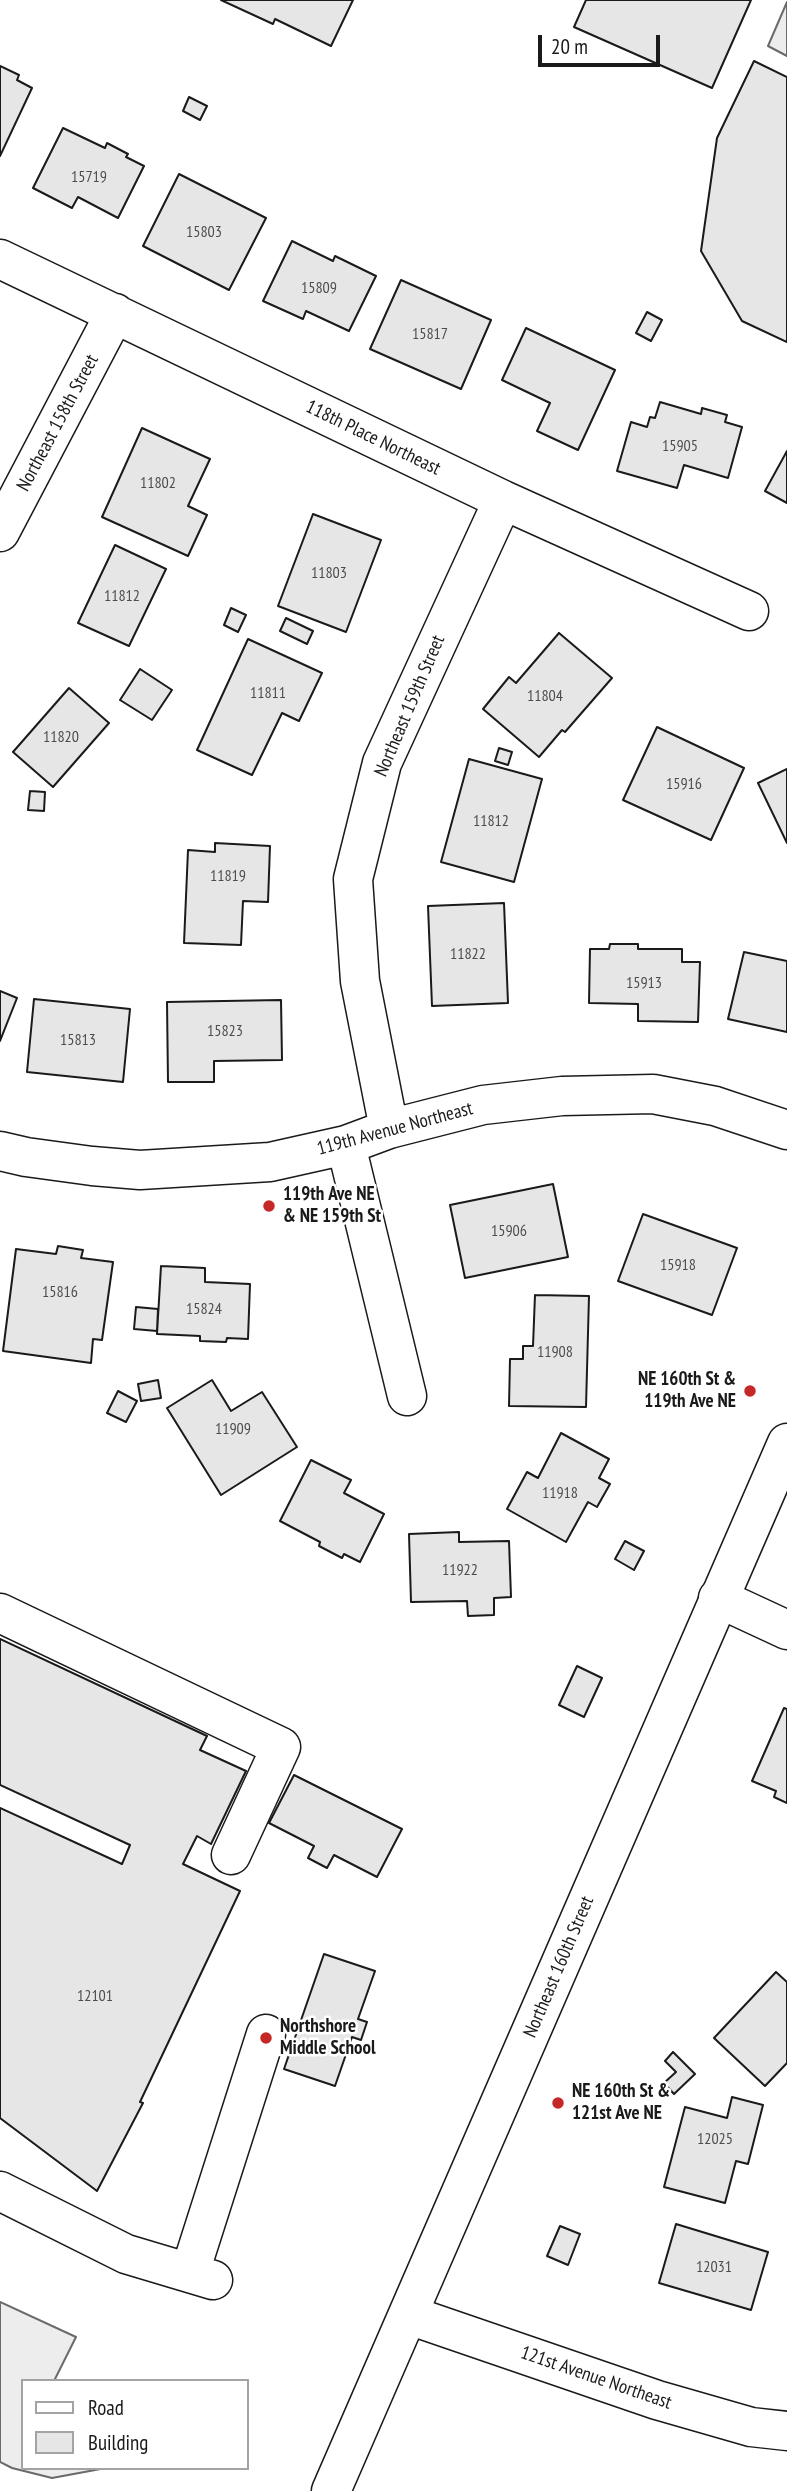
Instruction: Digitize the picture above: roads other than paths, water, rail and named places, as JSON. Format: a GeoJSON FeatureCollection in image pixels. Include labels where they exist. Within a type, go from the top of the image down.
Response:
{"type":"FeatureCollection","features":[{"type":"Feature","properties":{"kind":"street","name":"118th Place Northeast"},"geometry":{"type":"LineString","coordinates":[[0,259],[503,500],[749,611]]}},
{"type":"Feature","properties":{"kind":"street","name":"Northeast 158th Street"},"geometry":{"type":"LineString","coordinates":[[0,532],[115,313]]}},
{"type":"Feature","properties":{"kind":"street","name":"Northeast 159th Street"},"geometry":{"type":"LineString","coordinates":[[389,1129],[360,981],[353,879],[382,763],[503,500]]}},
{"type":"Feature","properties":{"kind":"street","name":"119th Avenue Northeast"},"geometry":{"type":"LineString","coordinates":[[0,1151],[92,1167],[140,1170],[270,1162],[346,1144],[389,1129],[483,1105],[562,1096],[653,1094],[715,1106],[787,1130]]}},
{"type":"Feature","properties":{"kind":"street"},"geometry":{"type":"LineString","coordinates":[[346,1144],[407,1396]]}},
{"type":"Feature","properties":{"kind":"street","name":"Northeast 160th Street"},"geometry":{"type":"LineString","coordinates":[[331,2491],[787,1443]]}},
{"type":"Feature","properties":{"kind":"street"},"geometry":{"type":"LineString","coordinates":[[718,1598],[787,1630]]}},
{"type":"Feature","properties":{"kind":"street"},"geometry":{"type":"LineString","coordinates":[[0,1613],[281,1747],[231,1855]]}},
{"type":"Feature","properties":{"kind":"street"},"geometry":{"type":"LineString","coordinates":[[0,2191],[126,2254],[202,2276],[265,2034]]}},
{"type":"Feature","properties":{"kind":"street","name":"121st Avenue Northeast"},"geometry":{"type":"LineString","coordinates":[[409,2315],[657,2400],[751,2427],[787,2431]]}},
{"type":"Feature","properties":{"kind":"place","name":"119th Ave NE & NE 159th St"},"geometry":{"type":"Point","coordinates":[269,1206]}},
{"type":"Feature","properties":{"kind":"place","name":"NE 160th St & 119th Ave NE"},"geometry":{"type":"Point","coordinates":[750,1391]}},
{"type":"Feature","properties":{"kind":"place","name":"Northshore Middle School"},"geometry":{"type":"Point","coordinates":[266,2038]}},
{"type":"Feature","properties":{"kind":"place","name":"NE 160th St & 121st Ave NE"},"geometry":{"type":"Point","coordinates":[558,2103]}}]}
